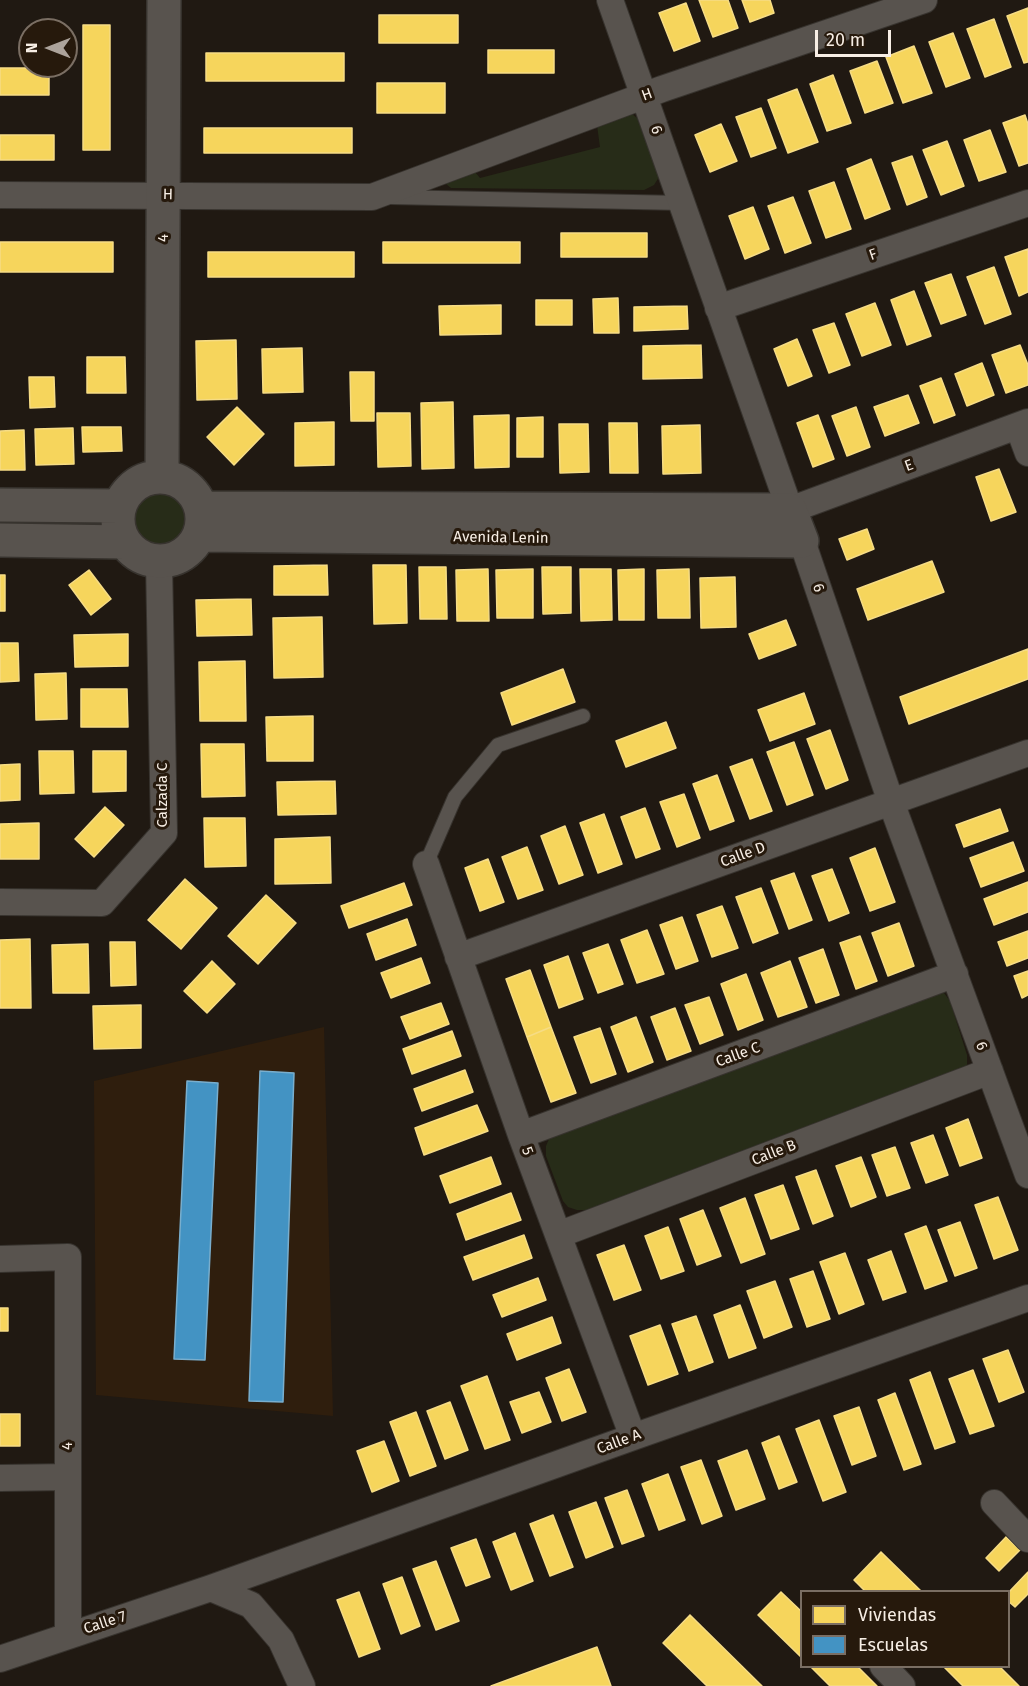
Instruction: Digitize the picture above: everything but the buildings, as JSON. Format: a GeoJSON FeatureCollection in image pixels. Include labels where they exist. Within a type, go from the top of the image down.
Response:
{"type":"FeatureCollection","features":[{"type":"Feature","properties":{"kind":"street","name":"4"},"geometry":{"type":"LineString","coordinates":[[162,476],[164,0]]}},
{"type":"Feature","properties":{"kind":"street","name":"6"},"geometry":{"type":"LineString","coordinates":[[610,0],[802,541],[891,802],[1028,1175]]}},
{"type":"Feature","properties":{"kind":"street","name":"H"},"geometry":{"type":"LineString","coordinates":[[0,195],[372,196],[645,96],[924,0]]}},
{"type":"Feature","properties":{"kind":"street","name":"F"},"geometry":{"type":"LineString","coordinates":[[718,308],[1028,203]]}},
{"type":"Feature","properties":{"kind":"street"},"geometry":{"type":"LineString","coordinates":[[1023,424],[1028,453]]}},
{"type":"Feature","properties":{"kind":"street","name":"E"},"geometry":{"type":"LineString","coordinates":[[790,510],[1023,424]]}},
{"type":"Feature","properties":{"kind":"street"},"geometry":{"type":"LineString","coordinates":[[162,476],[176,479],[187,485],[195,495],[200,521],[193,546],[184,555],[159,562],[140,556],[124,542],[117,519],[119,506],[125,494],[136,484],[148,478],[162,476]]}},
{"type":"Feature","properties":{"kind":"street"},"geometry":{"type":"LineString","coordinates":[[0,505],[119,506]]}},
{"type":"Feature","properties":{"kind":"street","name":"Avenida Lenin"},"geometry":{"type":"LineString","coordinates":[[200,521],[790,510]]}},
{"type":"Feature","properties":{"kind":"street","name":"Avenida Lenin"},"geometry":{"type":"LineString","coordinates":[[200,521],[802,541]]}},
{"type":"Feature","properties":{"kind":"street"},"geometry":{"type":"LineString","coordinates":[[0,540],[124,542]]}},
{"type":"Feature","properties":{"kind":"street","name":"Calzada C"},"geometry":{"type":"LineString","coordinates":[[0,902],[102,903],[164,833],[159,562]]}},
{"type":"Feature","properties":{"kind":"street","name":"Calle D"},"geometry":{"type":"LineString","coordinates":[[458,957],[1028,753]]}},
{"type":"Feature","properties":{"kind":"street","name":"5"},"geometry":{"type":"LineString","coordinates":[[426,864],[521,1136],[633,1437]]}},
{"type":"Feature","properties":{"kind":"street","name":"Calle C"},"geometry":{"type":"LineString","coordinates":[[521,1136],[955,974]]}},
{"type":"Feature","properties":{"kind":"street","name":"Calle B"},"geometry":{"type":"LineString","coordinates":[[558,1236],[990,1071]]}},
{"type":"Feature","properties":{"kind":"street","name":"4"},"geometry":{"type":"LineString","coordinates":[[0,1259],[68,1257],[68,1635]]}},
{"type":"Feature","properties":{"kind":"street","name":"Calle A"},"geometry":{"type":"LineString","coordinates":[[211,1588],[1028,1298]]}},
{"type":"Feature","properties":{"kind":"street"},"geometry":{"type":"LineString","coordinates":[[0,1478],[68,1477]]}},
{"type":"Feature","properties":{"kind":"street"},"geometry":{"type":"LineString","coordinates":[[994,1503],[1028,1539]]}},
{"type":"Feature","properties":{"kind":"street"},"geometry":{"type":"LineString","coordinates":[[211,1588],[251,1605],[281,1640],[302,1686]]}},
{"type":"Feature","properties":{"kind":"street","name":"Calle 7"},"geometry":{"type":"LineString","coordinates":[[0,1659],[211,1588]]}},
{"type":"Feature","properties":{"kind":"street"},"geometry":{"type":"LineString","coordinates":[[885,1668],[902,1686]]}},
{"type":"Feature","properties":{"kind":"lane","name":"H"},"geometry":{"type":"LineString","coordinates":[[372,196],[682,203]]}},
{"type":"Feature","properties":{"kind":"lane"},"geometry":{"type":"LineString","coordinates":[[426,864],[455,797],[498,745],[583,716]]}},
{"type":"Feature","properties":{"kind":"shaded area"},"geometry":{"type":"Polygon","coordinates":[[[324,1027],[333,1416],[96,1395],[94,1081],[324,1027]]]}},
{"type":"Feature","properties":{"kind":"green space"},"geometry":{"type":"Polygon","coordinates":[[[627,110],[637,118],[659,177],[654,185],[644,190],[451,188],[446,184],[446,178],[471,167],[480,178],[600,147],[597,125],[627,110]]]}},
{"type":"Feature","properties":{"kind":"green space"},"geometry":{"type":"Polygon","coordinates":[[[159,488],[172,491],[182,498],[189,508],[192,521],[189,534],[182,544],[172,551],[159,554],[146,551],[136,544],[129,534],[126,521],[129,508],[136,498],[146,491],[159,488]]]}},
{"type":"Feature","properties":{"kind":"green space"},"geometry":{"type":"Polygon","coordinates":[[[944,993],[950,1001],[967,1055],[967,1065],[963,1071],[591,1210],[577,1210],[568,1207],[563,1201],[546,1156],[549,1139],[556,1133],[944,993]]]}}]}
